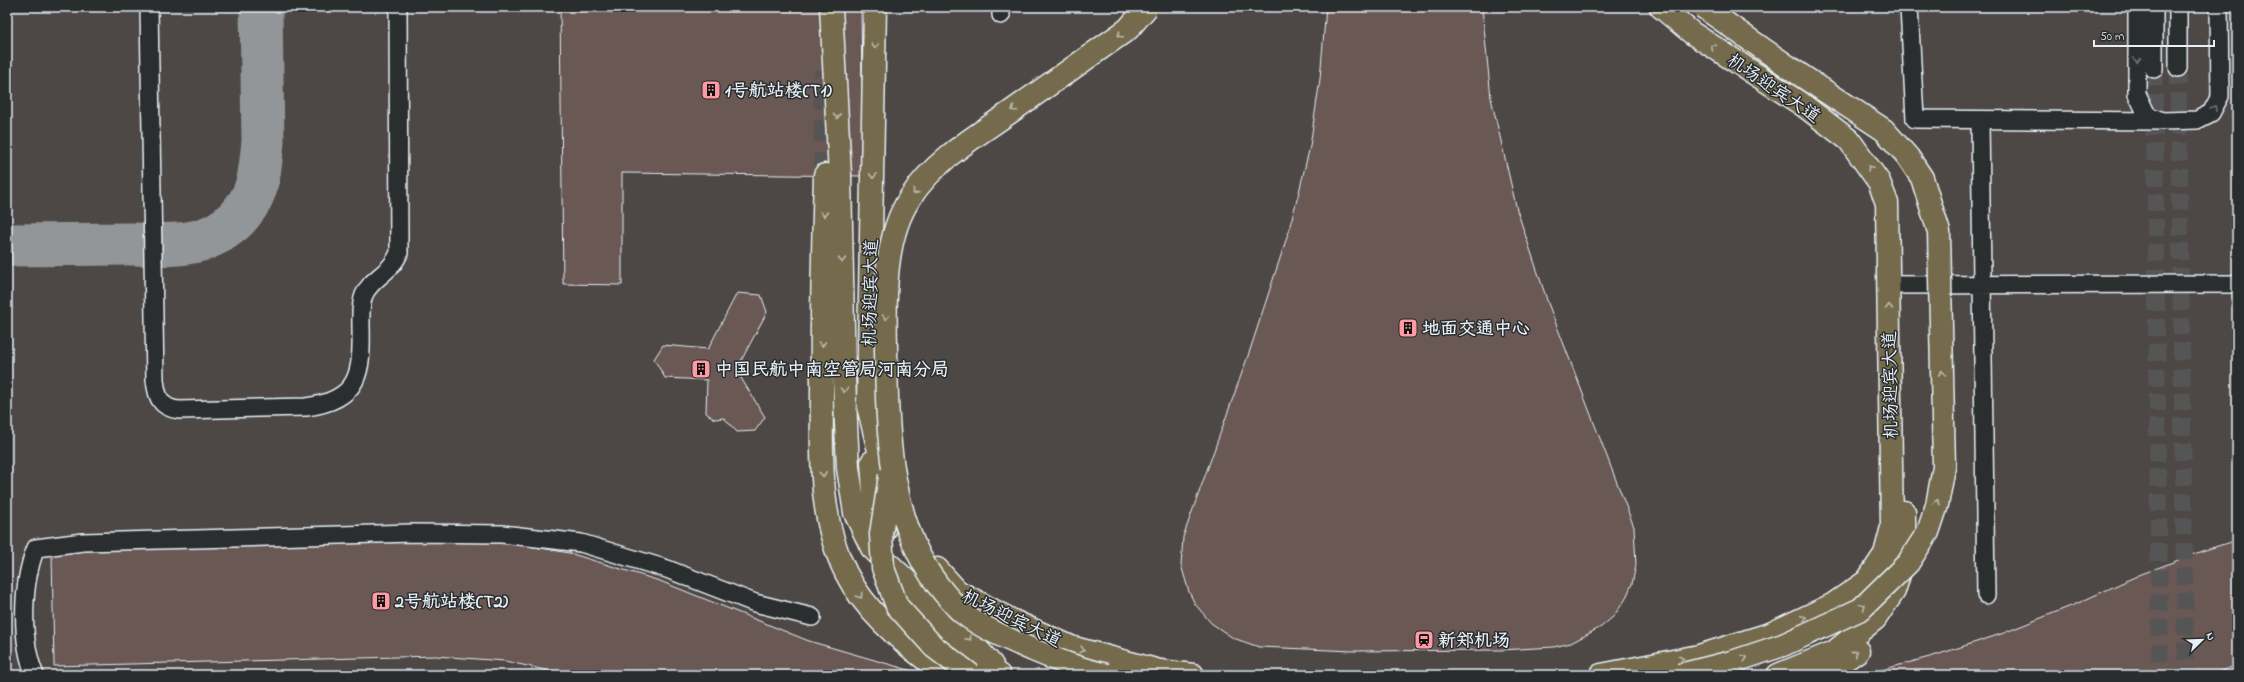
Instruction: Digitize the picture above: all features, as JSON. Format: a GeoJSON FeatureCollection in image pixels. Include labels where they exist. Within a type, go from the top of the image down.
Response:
{"type":"FeatureCollection","features":[{"type":"Feature","properties":{"kind":"main road"},"geometry":{"type":"LineString","coordinates":[[831,7],[840,176],[848,468],[855,513],[872,548],[903,595],[954,649],[1000,675]]}},
{"type":"Feature","properties":{"kind":"main road","name":"机场迎宾大道"},"geometry":{"type":"LineString","coordinates":[[875,7],[868,406],[893,507],[919,549],[956,590],[1013,621],[1071,647],[1160,671],[1193,675]]}},
{"type":"Feature","properties":{"kind":"main road"},"geometry":{"type":"LineString","coordinates":[[1107,675],[1089,671],[1012,641],[962,613],[930,576],[906,525],[892,465],[886,381],[887,289],[889,260],[899,221],[909,199],[929,174],[955,149],[1128,29],[1147,7]]}},
{"type":"Feature","properties":{"kind":"main road","name":"机场迎宾大道"},"geometry":{"type":"LineString","coordinates":[[1601,675],[1699,656],[1770,634],[1832,605],[1866,581],[1885,554],[1892,527],[1887,203],[1880,182],[1849,140],[1803,105],[1692,33],[1661,7]]}},
{"type":"Feature","properties":{"kind":"main road"},"geometry":{"type":"LineString","coordinates":[[1704,7],[1793,70],[1884,130],[1908,157],[1922,178],[1939,232],[1944,459],[1937,505],[1913,576],[1888,619],[1854,654],[1823,675]]}},
{"type":"Feature","properties":{"kind":"main road"},"geometry":{"type":"LineString","coordinates":[[825,175],[822,339],[822,471],[830,529],[846,573],[862,600],[891,630],[947,675]]}},
{"type":"Feature","properties":{"kind":"main road"},"geometry":{"type":"LineString","coordinates":[[868,406],[875,505],[888,545],[909,583]]}},
{"type":"Feature","properties":{"kind":"main road"},"geometry":{"type":"LineString","coordinates":[[1778,675],[1834,652],[1875,619],[1894,591],[1904,558],[1905,526],[1902,468],[1890,407]]}},
{"type":"Feature","properties":{"kind":"main road"},"geometry":{"type":"LineString","coordinates":[[892,465],[881,534],[882,568],[898,606],[934,647],[971,675]]}},
{"type":"Feature","properties":{"kind":"main road"},"geometry":{"type":"LineString","coordinates":[[1680,675],[1732,662],[1783,645],[1861,609],[1908,562],[1928,532]]}},
{"type":"Feature","properties":{"kind":"main road"},"geometry":{"type":"LineString","coordinates":[[872,548],[909,583],[942,609],[1000,675]]}},
{"type":"Feature","properties":{"kind":"main road"},"geometry":{"type":"LineString","coordinates":[[942,609],[1013,621]]}},
{"type":"Feature","properties":{"kind":"street"},"geometry":{"type":"LineString","coordinates":[[149,7],[156,388],[161,404],[168,408],[195,410],[306,407],[325,405],[352,387],[360,367],[362,357],[361,313],[364,295],[368,289],[389,270],[399,253],[398,7]]}},
{"type":"Feature","properties":{"kind":"street"},"geometry":{"type":"LineString","coordinates":[[1909,7],[1915,119],[2162,121],[2197,120],[2211,113],[2220,96],[2219,7]]}},
{"type":"Feature","properties":{"kind":"street"},"geometry":{"type":"LineString","coordinates":[[2137,7],[2137,94],[2148,115],[2162,121]]}},
{"type":"Feature","properties":{"kind":"street"},"geometry":{"type":"LineString","coordinates":[[2154,7],[2154,69]]}},
{"type":"Feature","properties":{"kind":"street"},"geometry":{"type":"LineString","coordinates":[[2178,7],[2178,68]]}},
{"type":"Feature","properties":{"kind":"street"},"geometry":{"type":"LineString","coordinates":[[1980,120],[1986,595]]}},
{"type":"Feature","properties":{"kind":"street"},"geometry":{"type":"LineString","coordinates":[[1888,286],[2237,284]]}},
{"type":"Feature","properties":{"kind":"street"},"geometry":{"type":"LineString","coordinates":[[35,675],[28,659],[26,617],[30,565],[36,548],[83,542],[413,533],[518,536],[581,543],[667,569],[755,603],[812,616]]}},
{"type":"Feature","properties":{"kind":"shaded area"},"geometry":{"type":"Polygon","coordinates":[[[7,7],[2237,7],[2237,675],[7,675],[7,7]]]}},
{"type":"Feature","properties":{"kind":"building","name":"1号航站楼(T1)"},"geometry":{"type":"Polygon","coordinates":[[[560,7],[861,7],[863,176],[622,173],[622,285],[563,284],[560,7]]]}},
{"type":"Feature","properties":{"kind":"building","name":"地面交通中心"},"geometry":{"type":"Polygon","coordinates":[[[1326,7],[1482,7],[1491,98],[1517,210],[1548,303],[1634,527],[1636,565],[1632,584],[1625,600],[1613,617],[1601,627],[1571,643],[1554,647],[1501,650],[1353,651],[1259,647],[1233,638],[1211,623],[1195,604],[1189,592],[1181,565],[1183,537],[1249,353],[1286,240],[1299,192],[1310,146],[1320,79],[1326,7]]]}},
{"type":"Feature","properties":{"kind":"building","name":"中国民航中南空管局河南分局"},"geometry":{"type":"Polygon","coordinates":[[[737,293],[761,295],[767,312],[741,361],[741,378],[765,417],[755,431],[737,432],[724,418],[714,419],[706,413],[707,380],[665,378],[654,359],[663,345],[708,349],[737,293]]]}},
{"type":"Feature","properties":{"kind":"building","name":"2号航站楼(T2)"},"geometry":{"type":"Polygon","coordinates":[[[391,540],[465,540],[513,543],[569,553],[660,581],[809,641],[926,675],[567,675],[505,661],[436,656],[54,666],[52,552],[391,540]]]}},
{"type":"Feature","properties":{"kind":"building"},"geometry":{"type":"Polygon","coordinates":[[[2237,540],[2237,665],[2211,675],[1863,675],[1933,656],[2001,634],[2076,604],[2139,575],[2202,551],[2237,540]]]}},
{"type":"Feature","properties":{"kind":"taxiway"},"geometry":{"type":"LineString","coordinates":[[7,245],[189,243],[212,236],[227,227],[236,219],[249,203],[253,195],[261,160],[263,142],[261,7]]}},
{"type":"Feature","properties":{"kind":"tunnel"},"geometry":{"type":"LineString","coordinates":[[2178,68],[2186,675]]}},
{"type":"Feature","properties":{"kind":"tunnel"},"geometry":{"type":"LineString","coordinates":[[2154,69],[2160,675]]}},
{"type":"Feature","properties":{"kind":"tunnel"},"geometry":{"type":"LineString","coordinates":[[825,70],[825,175]]}},
{"type":"Feature","properties":{"kind":"place","name":"1号航站楼(T1)"},"geometry":{"type":"Point","coordinates":[711,90]}},
{"type":"Feature","properties":{"kind":"place","name":"地面交通中心"},"geometry":{"type":"Point","coordinates":[1408,328]}},
{"type":"Feature","properties":{"kind":"place","name":"中国民航中南空管局河南分局"},"geometry":{"type":"Point","coordinates":[701,369]}},
{"type":"Feature","properties":{"kind":"place","name":"2号航站楼(T2)"},"geometry":{"type":"Point","coordinates":[381,601]}},
{"type":"Feature","properties":{"kind":"place","name":"新郑机场"},"geometry":{"type":"Point","coordinates":[1424,640]}}]}
